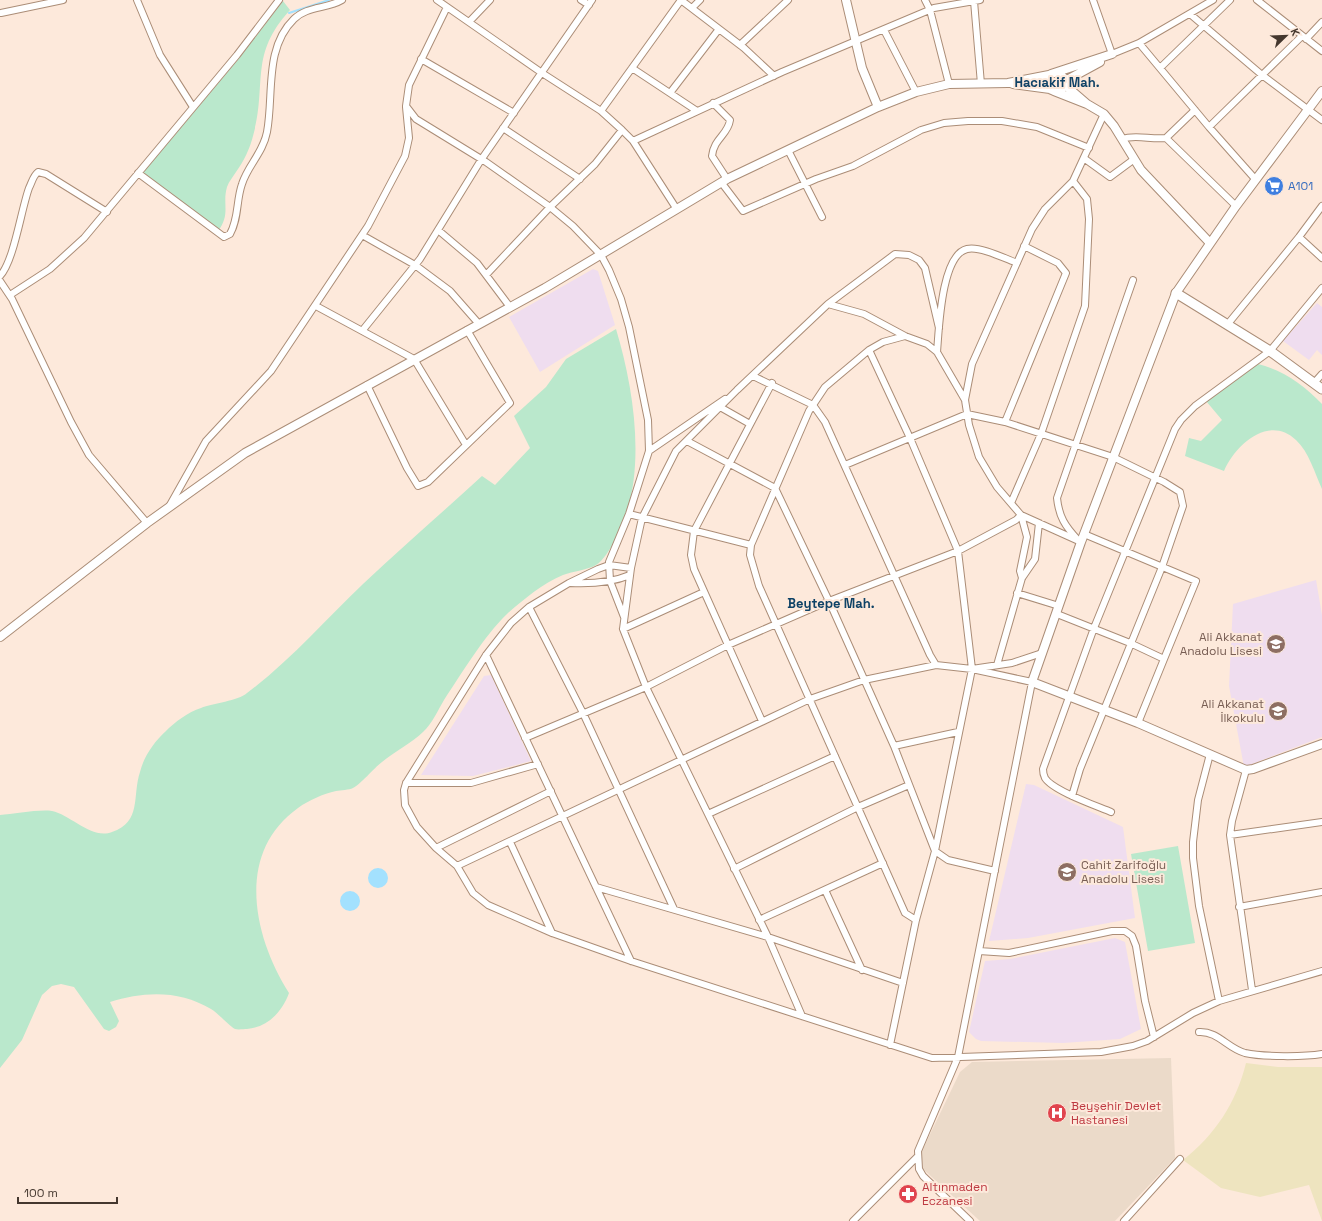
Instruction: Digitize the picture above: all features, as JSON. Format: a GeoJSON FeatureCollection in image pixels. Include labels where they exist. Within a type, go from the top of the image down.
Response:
{"type":"FeatureCollection","features":[{"type":"Feature","properties":{"kind":"main road"},"geometry":{"type":"LineString","coordinates":[[1176,293],[1270,351],[1320,386]]}},
{"type":"Feature","properties":{"kind":"street"},"geometry":{"type":"LineString","coordinates":[[0,13],[63,0]]}},
{"type":"Feature","properties":{"kind":"street"},"geometry":{"type":"LineString","coordinates":[[138,0],[160,55],[193,107]]}},
{"type":"Feature","properties":{"kind":"street"},"geometry":{"type":"LineString","coordinates":[[10,295],[65,257],[107,212],[193,107],[238,55],[279,0]]}},
{"type":"Feature","properties":{"kind":"street"},"geometry":{"type":"LineString","coordinates":[[138,173],[224,237],[230,234],[237,218],[243,182],[263,145],[269,119],[272,67],[277,45],[282,35],[295,18],[302,13],[342,0]]}},
{"type":"Feature","properties":{"kind":"street"},"geometry":{"type":"LineString","coordinates":[[439,0],[542,73],[601,111],[633,140],[676,208]]}},
{"type":"Feature","properties":{"kind":"street"},"geometry":{"type":"LineString","coordinates":[[468,22],[490,0]]}},
{"type":"Feature","properties":{"kind":"street"},"geometry":{"type":"LineString","coordinates":[[362,331],[415,265],[481,160],[590,2],[581,0]]}},
{"type":"Feature","properties":{"kind":"street"},"geometry":{"type":"LineString","coordinates":[[601,111],[681,0],[740,45],[774,76]]}},
{"type":"Feature","properties":{"kind":"street"},"geometry":{"type":"LineString","coordinates":[[692,8],[700,0]]}},
{"type":"Feature","properties":{"kind":"street"},"geometry":{"type":"LineString","coordinates":[[740,45],[788,0]]}},
{"type":"Feature","properties":{"kind":"street"},"geometry":{"type":"LineString","coordinates":[[846,0],[862,68],[878,107]]}},
{"type":"Feature","properties":{"kind":"street"},"geometry":{"type":"LineString","coordinates":[[925,0],[930,10],[949,84]]}},
{"type":"Feature","properties":{"kind":"street"},"geometry":{"type":"LineString","coordinates":[[1093,0],[1112,54]]}},
{"type":"Feature","properties":{"kind":"street"},"geometry":{"type":"LineString","coordinates":[[0,637],[146,523],[245,453],[510,307],[601,255],[676,208],[724,181],[878,107],[916,92],[949,84],[1008,83],[1053,74],[1139,43],[1213,0]]}},
{"type":"Feature","properties":{"kind":"street"},"geometry":{"type":"LineString","coordinates":[[1161,67],[1230,0]]}},
{"type":"Feature","properties":{"kind":"street"},"geometry":{"type":"LineString","coordinates":[[1258,0],[1322,52]]}},
{"type":"Feature","properties":{"kind":"street"},"geometry":{"type":"LineString","coordinates":[[633,140],[774,76],[930,10],[977,1],[981,84]]}},
{"type":"Feature","properties":{"kind":"street"},"geometry":{"type":"LineString","coordinates":[[170,505],[206,441],[271,371],[316,306],[362,235],[405,156],[409,138],[406,106],[409,85],[447,7]]}},
{"type":"Feature","properties":{"kind":"street"},"geometry":{"type":"LineString","coordinates":[[1190,14],[1262,75],[1322,120]]}},
{"type":"Feature","properties":{"kind":"street"},"geometry":{"type":"LineString","coordinates":[[1208,126],[1262,75],[1322,22]]}},
{"type":"Feature","properties":{"kind":"street"},"geometry":{"type":"LineString","coordinates":[[670,93],[719,29]]}},
{"type":"Feature","properties":{"kind":"street"},"geometry":{"type":"LineString","coordinates":[[884,30],[916,92]]}},
{"type":"Feature","properties":{"kind":"street"},"geometry":{"type":"LineString","coordinates":[[1139,43],[1161,67],[1208,126],[1256,180]]}},
{"type":"Feature","properties":{"kind":"street"},"geometry":{"type":"LineString","coordinates":[[1008,83],[1061,90],[1065,83],[1112,54]]}},
{"type":"Feature","properties":{"kind":"street"},"geometry":{"type":"LineString","coordinates":[[421,59],[514,113]]}},
{"type":"Feature","properties":{"kind":"street"},"geometry":{"type":"LineString","coordinates":[[632,68],[697,111]]}},
{"type":"Feature","properties":{"kind":"street"},"geometry":{"type":"LineString","coordinates":[[1053,74],[1062,76],[1065,83],[1087,104]]}},
{"type":"Feature","properties":{"kind":"street"},"geometry":{"type":"LineString","coordinates":[[1053,74],[1046,83],[1052,90],[1087,104],[1104,114],[1122,139],[1133,160],[1210,243]]}},
{"type":"Feature","properties":{"kind":"street"},"geometry":{"type":"LineString","coordinates":[[970,1221],[923,1176],[919,1169],[918,1150],[958,1058],[1032,682],[1058,610],[1080,542],[1176,293],[1236,206],[1322,91]]}},
{"type":"Feature","properties":{"kind":"street"},"geometry":{"type":"LineString","coordinates":[[713,103],[730,120],[729,126],[713,146],[712,156],[724,181],[742,212],[805,184],[853,166],[920,130],[944,123],[1002,121],[1037,127],[1089,148]]}},
{"type":"Feature","properties":{"kind":"street"},"geometry":{"type":"LineString","coordinates":[[406,106],[416,119],[481,160],[550,207],[573,226],[601,255],[621,299],[629,327],[648,420],[649,452],[629,514],[609,565],[610,581],[624,617]]}},
{"type":"Feature","properties":{"kind":"street"},"geometry":{"type":"LineString","coordinates":[[1122,139],[1128,136],[1153,139],[1166,138],[1195,110]]}},
{"type":"Feature","properties":{"kind":"street"},"geometry":{"type":"LineString","coordinates":[[1080,542],[1021,514],[997,487],[979,457],[967,414],[965,400],[972,364],[1024,246],[1038,218],[1073,181],[1085,159],[1104,114]]}},
{"type":"Feature","properties":{"kind":"street"},"geometry":{"type":"LineString","coordinates":[[503,128],[580,179]]}},
{"type":"Feature","properties":{"kind":"street"},"geometry":{"type":"LineString","coordinates":[[486,275],[550,207],[595,164],[622,130]]}},
{"type":"Feature","properties":{"kind":"street"},"geometry":{"type":"LineString","coordinates":[[1166,138],[1236,206]]}},
{"type":"Feature","properties":{"kind":"street"},"geometry":{"type":"LineString","coordinates":[[788,150],[822,217]]}},
{"type":"Feature","properties":{"kind":"street"},"geometry":{"type":"LineString","coordinates":[[1085,159],[1110,177],[1133,160]]}},
{"type":"Feature","properties":{"kind":"street"},"geometry":{"type":"LineString","coordinates":[[0,276],[4,272],[10,256],[25,199],[38,172],[46,174],[107,212]]}},
{"type":"Feature","properties":{"kind":"street"},"geometry":{"type":"LineString","coordinates":[[1011,503],[1041,434],[1084,306],[1089,218],[1087,199],[1073,181]]}},
{"type":"Feature","properties":{"kind":"street"},"geometry":{"type":"LineString","coordinates":[[1227,325],[1299,237],[1322,206]]}},
{"type":"Feature","properties":{"kind":"street"},"geometry":{"type":"LineString","coordinates":[[438,230],[477,263],[510,307]]}},
{"type":"Feature","properties":{"kind":"street"},"geometry":{"type":"LineString","coordinates":[[362,235],[415,265],[450,291],[479,324]]}},
{"type":"Feature","properties":{"kind":"street"},"geometry":{"type":"LineString","coordinates":[[1299,237],[1322,258]]}},
{"type":"Feature","properties":{"kind":"street"},"geometry":{"type":"LineString","coordinates":[[1005,422],[1066,273],[1058,263],[1024,246]]}},
{"type":"Feature","properties":{"kind":"street"},"geometry":{"type":"LineString","coordinates":[[937,352],[939,328],[946,285],[952,262],[962,251],[975,248],[1017,263]]}},
{"type":"Feature","properties":{"kind":"street"},"geometry":{"type":"LineString","coordinates":[[802,1016],[768,937],[646,686],[623,629],[631,571],[642,518],[676,451],[828,304],[895,254],[909,254],[919,260],[925,268],[939,328]]}},
{"type":"Feature","properties":{"kind":"street"},"geometry":{"type":"LineString","coordinates":[[0,280],[10,295],[71,422],[89,455],[146,523]]}},
{"type":"Feature","properties":{"kind":"street"},"geometry":{"type":"LineString","coordinates":[[1080,542],[1068,529],[1059,513],[1057,498],[1134,280]]}},
{"type":"Feature","properties":{"kind":"street"},"geometry":{"type":"LineString","coordinates":[[1111,812],[1072,796],[1048,782],[1044,777],[1043,769],[1068,696],[1094,628],[1175,429],[1186,414],[1270,351],[1322,288]]}},
{"type":"Feature","properties":{"kind":"street"},"geometry":{"type":"LineString","coordinates":[[828,304],[864,314],[905,336],[927,344],[937,352],[965,400]]}},
{"type":"Feature","properties":{"kind":"street"},"geometry":{"type":"LineString","coordinates":[[316,306],[414,359],[466,445]]}},
{"type":"Feature","properties":{"kind":"street"},"geometry":{"type":"LineString","coordinates":[[367,385],[407,468],[418,486],[428,482],[510,403],[467,330]]}},
{"type":"Feature","properties":{"kind":"street"},"geometry":{"type":"LineString","coordinates":[[905,336],[883,342],[869,350],[825,387],[813,405],[775,488],[751,545],[750,555],[759,586],[905,913],[916,920]]}},
{"type":"Feature","properties":{"kind":"street"},"geometry":{"type":"LineString","coordinates":[[869,350],[910,438],[958,551],[972,669],[935,851],[916,920],[890,1045]]}},
{"type":"Feature","properties":{"kind":"street"},"geometry":{"type":"LineString","coordinates":[[1320,386],[1322,374]]}},
{"type":"Feature","properties":{"kind":"street"},"geometry":{"type":"LineString","coordinates":[[753,376],[772,383],[813,405],[825,422],[930,655],[936,665]]}},
{"type":"Feature","properties":{"kind":"street"},"geometry":{"type":"LineString","coordinates":[[762,721],[694,569],[691,555],[694,531],[772,383]]}},
{"type":"Feature","properties":{"kind":"street"},"geometry":{"type":"LineString","coordinates":[[649,452],[738,390]]}},
{"type":"Feature","properties":{"kind":"street"},"geometry":{"type":"LineString","coordinates":[[720,407],[750,424]]}},
{"type":"Feature","properties":{"kind":"street"},"geometry":{"type":"LineString","coordinates":[[845,465],[967,414],[1005,422],[1113,457],[1156,477],[1180,492],[1183,506],[1162,567],[1080,769],[1072,796]]}},
{"type":"Feature","properties":{"kind":"street"},"geometry":{"type":"LineString","coordinates":[[687,440],[775,488],[829,601],[894,746],[935,851],[948,860],[995,871]]}},
{"type":"Feature","properties":{"kind":"street"},"geometry":{"type":"LineString","coordinates":[[629,514],[751,545]]}},
{"type":"Feature","properties":{"kind":"street"},"geometry":{"type":"LineString","coordinates":[[526,738],[646,686],[728,645],[829,601],[958,551],[1016,520],[1021,514]]}},
{"type":"Feature","properties":{"kind":"street"},"geometry":{"type":"LineString","coordinates":[[1021,514],[1027,537],[1020,571],[1022,578]]}},
{"type":"Feature","properties":{"kind":"street"},"geometry":{"type":"LineString","coordinates":[[997,665],[1022,578],[1035,559],[1039,523]]}},
{"type":"Feature","properties":{"kind":"street"},"geometry":{"type":"LineString","coordinates":[[1084,534],[1196,581],[1138,723]]}},
{"type":"Feature","properties":{"kind":"street"},"geometry":{"type":"LineString","coordinates":[[631,571],[609,565],[569,583],[529,608],[511,623],[486,655],[406,783],[404,790],[405,805],[417,827],[436,848],[457,866],[473,893],[488,905],[552,933],[631,961],[932,1058],[1101,1052],[1133,1046],[1154,1037],[1192,1013],[1219,1001],[1252,990],[1322,971]]}},
{"type":"Feature","properties":{"kind":"street"},"geometry":{"type":"LineString","coordinates":[[569,583],[589,584],[610,581],[631,571]]}},
{"type":"Feature","properties":{"kind":"street"},"geometry":{"type":"LineString","coordinates":[[623,629],[704,592]]}},
{"type":"Feature","properties":{"kind":"street"},"geometry":{"type":"LineString","coordinates":[[1017,593],[1058,610],[1094,628],[1164,659]]}},
{"type":"Feature","properties":{"kind":"street"},"geometry":{"type":"LineString","coordinates":[[529,608],[583,713],[617,790],[674,909]]}},
{"type":"Feature","properties":{"kind":"street"},"geometry":{"type":"LineString","coordinates":[[972,669],[1012,663],[1042,653]]}},
{"type":"Feature","properties":{"kind":"street"},"geometry":{"type":"LineString","coordinates":[[486,655],[631,961]]}},
{"type":"Feature","properties":{"kind":"street"},"geometry":{"type":"LineString","coordinates":[[457,866],[810,699],[864,680],[936,665],[972,669],[1032,682],[1138,723],[1246,770],[1253,770],[1322,745]]}},
{"type":"Feature","properties":{"kind":"street"},"geometry":{"type":"LineString","coordinates":[[894,746],[958,732]]}},
{"type":"Feature","properties":{"kind":"street"},"geometry":{"type":"LineString","coordinates":[[1210,754],[1198,800],[1193,842],[1193,858],[1199,906],[1219,1001]]}},
{"type":"Feature","properties":{"kind":"street"},"geometry":{"type":"LineString","coordinates":[[708,814],[835,756]]}},
{"type":"Feature","properties":{"kind":"street"},"geometry":{"type":"LineString","coordinates":[[406,783],[471,782],[538,764]]}},
{"type":"Feature","properties":{"kind":"street"},"geometry":{"type":"LineString","coordinates":[[1246,770],[1232,820],[1230,835],[1239,907],[1252,990]]}},
{"type":"Feature","properties":{"kind":"street"},"geometry":{"type":"LineString","coordinates":[[734,869],[858,807],[909,785]]}},
{"type":"Feature","properties":{"kind":"street"},"geometry":{"type":"LineString","coordinates":[[436,848],[551,791]]}},
{"type":"Feature","properties":{"kind":"street"},"geometry":{"type":"LineString","coordinates":[[1230,835],[1322,822]]}},
{"type":"Feature","properties":{"kind":"street"},"geometry":{"type":"LineString","coordinates":[[510,842],[552,933]]}},
{"type":"Feature","properties":{"kind":"street"},"geometry":{"type":"LineString","coordinates":[[759,920],[883,863]]}},
{"type":"Feature","properties":{"kind":"street"},"geometry":{"type":"LineString","coordinates":[[596,887],[768,937],[903,983]]}},
{"type":"Feature","properties":{"kind":"street"},"geometry":{"type":"LineString","coordinates":[[825,890],[862,970]]}},
{"type":"Feature","properties":{"kind":"street"},"geometry":{"type":"LineString","coordinates":[[1239,907],[1322,892]]}},
{"type":"Feature","properties":{"kind":"street"},"geometry":{"type":"LineString","coordinates":[[979,951],[1010,953],[1112,931],[1124,931],[1132,936],[1136,946],[1145,1001],[1154,1037]]}},
{"type":"Feature","properties":{"kind":"street"},"geometry":{"type":"LineString","coordinates":[[1199,1032],[1213,1034],[1233,1048],[1246,1053],[1306,1057],[1322,1054]]}},
{"type":"Feature","properties":{"kind":"street"},"geometry":{"type":"LineString","coordinates":[[853,1221],[918,1156]]}},
{"type":"Feature","properties":{"kind":"street"},"geometry":{"type":"LineString","coordinates":[[1124,1221],[1180,1159]]}},
{"type":"Feature","properties":{"kind":"shaded area"},"geometry":{"type":"Polygon","coordinates":[[[593,269],[598,271],[615,325],[540,372],[509,317],[593,269]]]}},
{"type":"Feature","properties":{"kind":"shaded area"},"geometry":{"type":"Polygon","coordinates":[[[1317,303],[1322,307],[1322,355],[1317,350],[1309,360],[1283,341],[1317,303]]]}},
{"type":"Feature","properties":{"kind":"shaded area"},"geometry":{"type":"Polygon","coordinates":[[[1316,580],[1322,615],[1322,737],[1244,767],[1229,686],[1233,604],[1316,580]]]}},
{"type":"Feature","properties":{"kind":"shaded area"},"geometry":{"type":"Polygon","coordinates":[[[491,675],[531,761],[473,776],[421,775],[484,676],[491,675]]]}},
{"type":"Feature","properties":{"kind":"shaded area","name":"Cahit Zarifoğlu Anadolu Lisesi"},"geometry":{"type":"Polygon","coordinates":[[[1026,784],[1034,785],[1123,827],[1135,918],[1028,938],[989,941],[1026,784]]]}},
{"type":"Feature","properties":{"kind":"shaded area"},"geometry":{"type":"Polygon","coordinates":[[[1115,938],[1125,942],[1141,1029],[1120,1039],[1063,1043],[981,1041],[976,1039],[969,1032],[985,961],[1010,959],[1115,938]]]}},
{"type":"Feature","properties":{"kind":"shaded area","name":"Beyşehir Devlet Hastanesi"},"geometry":{"type":"Polygon","coordinates":[[[1171,1058],[1175,1158],[1115,1221],[980,1221],[923,1169],[921,1153],[960,1072],[972,1062],[1171,1058]]]}},
{"type":"Feature","properties":{"kind":"green space"},"geometry":{"type":"Polygon","coordinates":[[[283,1],[290,10],[277,26],[264,56],[261,71],[257,118],[253,136],[244,159],[227,187],[224,219],[218,231],[142,174],[236,62],[283,1]]]}},
{"type":"Feature","properties":{"kind":"green space"},"geometry":{"type":"Polygon","coordinates":[[[616,329],[629,380],[633,408],[635,465],[632,492],[625,518],[614,542],[599,563],[589,568],[555,579],[534,592],[507,614],[482,644],[444,700],[432,721],[419,736],[382,762],[353,788],[331,792],[311,800],[298,808],[278,827],[265,848],[258,871],[256,896],[259,921],[266,946],[276,971],[289,993],[278,1012],[268,1022],[255,1028],[235,1029],[211,1009],[187,998],[162,994],[149,994],[123,998],[110,1002],[119,1021],[116,1027],[109,1031],[104,1029],[74,987],[61,984],[52,986],[42,995],[22,1040],[0,1068],[0,815],[34,811],[52,811],[59,813],[97,833],[104,834],[121,828],[128,822],[132,815],[138,781],[144,760],[162,735],[191,712],[206,706],[243,696],[263,681],[307,640],[363,584],[482,476],[495,485],[530,448],[514,416],[546,387],[566,359],[616,329]]]}},
{"type":"Feature","properties":{"kind":"green space"},"geometry":{"type":"Polygon","coordinates":[[[1258,364],[1276,370],[1293,379],[1322,404],[1322,489],[1301,445],[1286,433],[1275,430],[1254,436],[1244,443],[1229,461],[1224,471],[1185,456],[1189,438],[1201,441],[1222,420],[1206,401],[1258,364]]]}},
{"type":"Feature","properties":{"kind":"green space"},"geometry":{"type":"Polygon","coordinates":[[[1178,846],[1195,943],[1148,951],[1131,854],[1178,846]]]}},
{"type":"Feature","properties":{"kind":"sand"},"geometry":{"type":"Polygon","coordinates":[[[1246,1063],[1278,1067],[1322,1067],[1322,1221],[1309,1185],[1260,1197],[1221,1188],[1183,1160],[1205,1140],[1223,1117],[1242,1078],[1246,1063]]]}},
{"type":"Feature","properties":{"kind":"water"},"geometry":{"type":"Polygon","coordinates":[[[378,868],[385,871],[388,878],[385,885],[378,888],[371,885],[368,878],[371,871],[378,868]]]}},
{"type":"Feature","properties":{"kind":"water"},"geometry":{"type":"Polygon","coordinates":[[[350,891],[357,894],[360,901],[357,908],[350,911],[343,908],[340,901],[343,894],[350,891]]]}},
{"type":"Feature","properties":{"kind":"waterway"},"geometry":{"type":"LineString","coordinates":[[289,13],[329,0]]}},
{"type":"Feature","properties":{"kind":"place","name":"A101"},"geometry":{"type":"Point","coordinates":[1274,186]}},
{"type":"Feature","properties":{"kind":"place","name":"Ali Akkanat Anadolu Lisesi"},"geometry":{"type":"Point","coordinates":[1276,644]}},
{"type":"Feature","properties":{"kind":"place","name":"Ali Akkanat İlkokulu"},"geometry":{"type":"Point","coordinates":[1278,711]}},
{"type":"Feature","properties":{"kind":"place","name":"Cahit Zarifoğlu Anadolu Lisesi"},"geometry":{"type":"Point","coordinates":[1067,872]}},
{"type":"Feature","properties":{"kind":"place","name":"Beyşehir Devlet Hastanesi"},"geometry":{"type":"Point","coordinates":[1057,1113]}},
{"type":"Feature","properties":{"kind":"place","name":"Altınmaden Eczanesi"},"geometry":{"type":"Point","coordinates":[908,1194]}},
{"type":"Feature","properties":{"kind":"district","name":"Hacıakif Mah."},"geometry":{"type":"Point","coordinates":[1057,82]}},
{"type":"Feature","properties":{"kind":"district","name":"Beytepe Mah."},"geometry":{"type":"Point","coordinates":[831,603]}}]}
